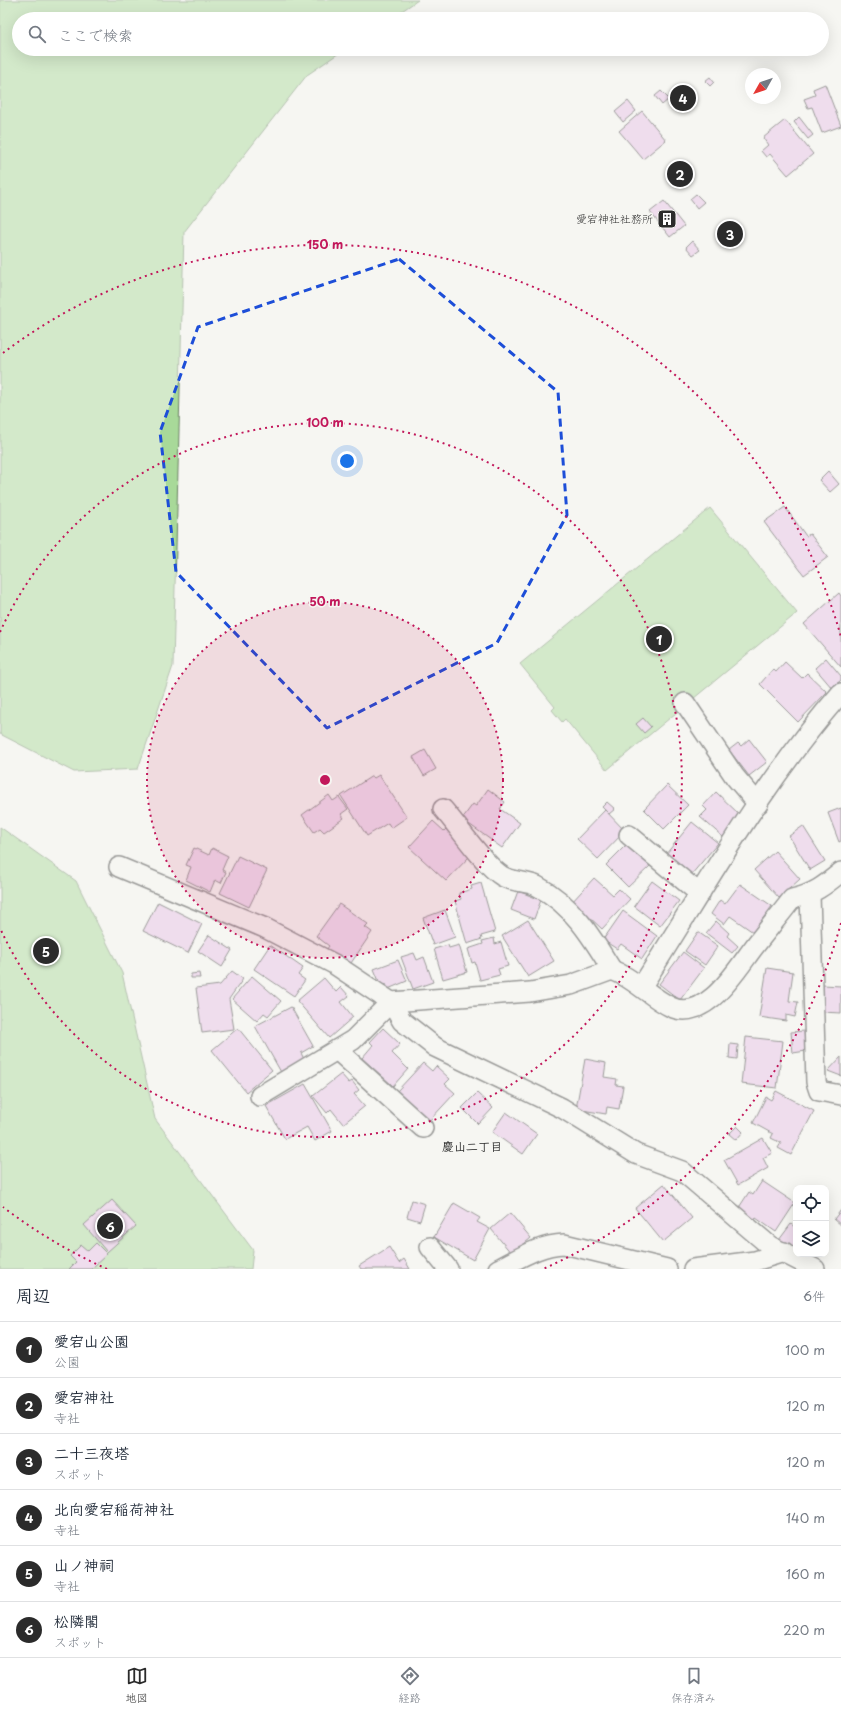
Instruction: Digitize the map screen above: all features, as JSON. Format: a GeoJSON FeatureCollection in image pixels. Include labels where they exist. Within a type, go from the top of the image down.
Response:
{"type":"FeatureCollection","features":[{"type":"Feature","properties":{"kind":"street"},"geometry":{"type":"LineString","coordinates":[[642,986],[758,804],[819,719],[841,693]]}},
{"type":"Feature","properties":{"kind":"street"},"geometry":{"type":"LineString","coordinates":[[685,704],[735,777],[758,804]]}},
{"type":"Feature","properties":{"kind":"street"},"geometry":{"type":"LineString","coordinates":[[443,809],[483,857],[502,876],[536,886],[563,902],[594,940],[612,970]]}},
{"type":"Feature","properties":{"kind":"street"},"geometry":{"type":"LineString","coordinates":[[629,835],[700,894]]}},
{"type":"Feature","properties":{"kind":"street"},"geometry":{"type":"LineString","coordinates":[[119,867],[265,928],[334,964],[390,1002],[402,1021],[435,1047],[562,1108],[636,1154],[682,1171],[770,1246],[815,1269]]}},
{"type":"Feature","properties":{"kind":"street"},"geometry":{"type":"LineString","coordinates":[[260,1096],[353,1040],[390,1002],[530,992],[572,985],[612,970],[624,974],[671,1006],[685,1010],[700,1005],[721,990],[792,899],[810,895],[841,872]]}},
{"type":"Feature","properties":{"kind":"street"},"geometry":{"type":"LineString","coordinates":[[810,895],[816,1082],[819,1091],[841,1095]]}},
{"type":"Feature","properties":{"kind":"street"},"geometry":{"type":"LineString","coordinates":[[337,1050],[423,1128]]}},
{"type":"Feature","properties":{"kind":"street"},"geometry":{"type":"LineString","coordinates":[[498,1269],[536,1249],[548,1245],[564,1244],[667,1269]]}},
{"type":"Feature","properties":{"kind":"street"},"geometry":{"type":"LineString","coordinates":[[430,1247],[448,1269]]}},
{"type":"Feature","properties":{"kind":"street"},"geometry":{"type":"LineString","coordinates":[[693,1269],[755,1261],[784,1252]]}},
{"type":"Feature","properties":{"kind":"highlighted area"},"geometry":{"type":"Polygon","coordinates":[[[399,259],[558,392],[567,515],[497,643],[327,728],[176,572],[160,432],[198,327],[399,259]]]}},
{"type":"Feature","properties":{"kind":"green space"},"geometry":{"type":"Polygon","coordinates":[[[0,0],[418,0],[400,12],[12,12],[12,56],[335,56],[307,75],[184,232],[173,666],[138,769],[74,772],[0,734],[0,0]]]}},
{"type":"Feature","properties":{"kind":"green space"},"geometry":{"type":"Polygon","coordinates":[[[710,508],[797,613],[607,770],[565,719],[562,722],[552,710],[555,707],[520,664],[710,508]]]}},
{"type":"Feature","properties":{"kind":"green space"},"geometry":{"type":"Polygon","coordinates":[[[0,827],[76,881],[122,973],[155,1119],[253,1250],[251,1269],[0,1269],[0,827]]]}},
{"type":"Feature","properties":{"kind":"building"},"geometry":{"type":"Polygon","coordinates":[[[710,77],[714,82],[710,86],[705,81],[710,77]]]}},
{"type":"Feature","properties":{"kind":"building"},"geometry":{"type":"Polygon","coordinates":[[[825,84],[841,126],[822,133],[812,107],[808,108],[804,99],[815,95],[813,89],[825,84]]]}},
{"type":"Feature","properties":{"kind":"building"},"geometry":{"type":"Polygon","coordinates":[[[661,91],[669,99],[662,105],[655,96],[661,91]]]}},
{"type":"Feature","properties":{"kind":"building"},"geometry":{"type":"Polygon","coordinates":[[[682,93],[687,99],[683,102],[679,97],[682,93]]]}},
{"type":"Feature","properties":{"kind":"building"},"geometry":{"type":"Polygon","coordinates":[[[628,101],[636,111],[623,122],[615,112],[628,101]]]}},
{"type":"Feature","properties":{"kind":"building"},"geometry":{"type":"Polygon","coordinates":[[[642,111],[666,140],[643,159],[619,131],[642,111]]]}},
{"type":"Feature","properties":{"kind":"building"},"geometry":{"type":"Polygon","coordinates":[[[799,117],[813,135],[808,139],[794,122],[799,117]]]}},
{"type":"Feature","properties":{"kind":"building"},"geometry":{"type":"Polygon","coordinates":[[[785,120],[813,154],[788,175],[770,154],[766,157],[761,151],[768,145],[763,138],[785,120]]]}},
{"type":"Feature","properties":{"kind":"building"},"geometry":{"type":"Polygon","coordinates":[[[696,194],[704,202],[697,208],[690,199],[696,194]]]}},
{"type":"Feature","properties":{"kind":"building","name":"愛宕神社社務所"},"geometry":{"type":"Polygon","coordinates":[[[664,201],[684,226],[670,237],[650,212],[664,201]]]}},
{"type":"Feature","properties":{"kind":"building"},"geometry":{"type":"Polygon","coordinates":[[[692,241],[700,250],[693,255],[686,247],[692,241]]]}},
{"type":"Feature","properties":{"kind":"building"},"geometry":{"type":"Polygon","coordinates":[[[828,471],[839,484],[830,492],[819,480],[828,471]]]}},
{"type":"Feature","properties":{"kind":"building"},"geometry":{"type":"Polygon","coordinates":[[[785,507],[806,536],[810,534],[828,557],[804,575],[764,522],[785,507]]]}},
{"type":"Feature","properties":{"kind":"building"},"geometry":{"type":"Polygon","coordinates":[[[839,593],[841,596],[841,667],[804,624],[839,593]]]}},
{"type":"Feature","properties":{"kind":"building"},"geometry":{"type":"Polygon","coordinates":[[[826,658],[841,676],[841,680],[832,688],[815,668],[826,658]]]}},
{"type":"Feature","properties":{"kind":"building"},"geometry":{"type":"Polygon","coordinates":[[[785,662],[802,678],[807,673],[827,692],[798,722],[760,684],[773,669],[776,672],[785,662]]]}},
{"type":"Feature","properties":{"kind":"building"},"geometry":{"type":"Polygon","coordinates":[[[643,718],[651,727],[644,733],[636,724],[643,718]]]}},
{"type":"Feature","properties":{"kind":"building"},"geometry":{"type":"Polygon","coordinates":[[[749,739],[767,762],[749,776],[729,750],[738,743],[741,746],[749,739]]]}},
{"type":"Feature","properties":{"kind":"building"},"geometry":{"type":"Polygon","coordinates":[[[425,750],[436,769],[424,776],[413,757],[425,750]]]}},
{"type":"Feature","properties":{"kind":"building"},"geometry":{"type":"Polygon","coordinates":[[[379,775],[407,817],[391,828],[388,823],[367,836],[341,796],[372,776],[374,778],[379,775]]]}},
{"type":"Feature","properties":{"kind":"building"},"geometry":{"type":"Polygon","coordinates":[[[667,785],[688,805],[664,829],[644,809],[667,785]]]}},
{"type":"Feature","properties":{"kind":"building"},"geometry":{"type":"Polygon","coordinates":[[[488,789],[505,802],[500,809],[520,823],[502,848],[462,819],[473,804],[476,806],[488,789]]]}},
{"type":"Feature","properties":{"kind":"building"},"geometry":{"type":"Polygon","coordinates":[[[716,792],[741,816],[723,837],[700,817],[707,810],[703,806],[716,792]]]}},
{"type":"Feature","properties":{"kind":"building"},"geometry":{"type":"Polygon","coordinates":[[[329,795],[333,801],[339,797],[348,809],[341,814],[344,818],[324,832],[320,828],[314,832],[302,815],[329,795]]]}},
{"type":"Feature","properties":{"kind":"building"},"geometry":{"type":"Polygon","coordinates":[[[607,802],[615,809],[609,814],[602,807],[607,802]]]}},
{"type":"Feature","properties":{"kind":"building"},"geometry":{"type":"Polygon","coordinates":[[[841,808],[841,841],[839,842],[828,813],[841,808]]]}},
{"type":"Feature","properties":{"kind":"building"},"geometry":{"type":"Polygon","coordinates":[[[605,810],[625,831],[598,859],[577,839],[605,810]]]}},
{"type":"Feature","properties":{"kind":"building"},"geometry":{"type":"Polygon","coordinates":[[[433,821],[444,831],[446,829],[462,845],[460,847],[470,856],[446,881],[409,847],[433,821]]]}},
{"type":"Feature","properties":{"kind":"building"},"geometry":{"type":"Polygon","coordinates":[[[692,822],[718,843],[691,875],[666,854],[692,822]]]}},
{"type":"Feature","properties":{"kind":"building"},"geometry":{"type":"Polygon","coordinates":[[[803,826],[825,861],[810,870],[789,836],[803,826]]]}},
{"type":"Feature","properties":{"kind":"building"},"geometry":{"type":"Polygon","coordinates":[[[628,843],[650,866],[628,887],[606,865],[628,843]]]}},
{"type":"Feature","properties":{"kind":"building"},"geometry":{"type":"Polygon","coordinates":[[[194,848],[209,855],[212,848],[228,856],[222,870],[226,872],[221,883],[215,880],[210,892],[186,880],[191,867],[186,865],[194,848]]]}},
{"type":"Feature","properties":{"kind":"building"},"geometry":{"type":"Polygon","coordinates":[[[775,851],[800,879],[779,898],[754,870],[775,851]]]}},
{"type":"Feature","properties":{"kind":"building"},"geometry":{"type":"Polygon","coordinates":[[[238,856],[267,870],[249,907],[220,893],[238,856]]]}},
{"type":"Feature","properties":{"kind":"building"},"geometry":{"type":"Polygon","coordinates":[[[594,878],[613,895],[619,889],[630,899],[602,929],[587,915],[585,917],[571,903],[594,878]]]}},
{"type":"Feature","properties":{"kind":"building"},"geometry":{"type":"Polygon","coordinates":[[[652,881],[679,901],[660,926],[634,906],[652,881]]]}},
{"type":"Feature","properties":{"kind":"building"},"geometry":{"type":"Polygon","coordinates":[[[481,883],[495,932],[481,936],[482,939],[467,944],[455,901],[461,899],[459,893],[472,889],[471,886],[481,883]]]}},
{"type":"Feature","properties":{"kind":"building"},"geometry":{"type":"Polygon","coordinates":[[[740,884],[772,906],[753,932],[730,916],[724,924],[711,914],[720,900],[725,904],[740,884]]]}},
{"type":"Feature","properties":{"kind":"building"},"geometry":{"type":"Polygon","coordinates":[[[518,891],[541,900],[534,919],[511,910],[518,891]]]}},
{"type":"Feature","properties":{"kind":"building"},"geometry":{"type":"Polygon","coordinates":[[[158,902],[202,924],[188,953],[143,931],[158,902]]]}},
{"type":"Feature","properties":{"kind":"building"},"geometry":{"type":"Polygon","coordinates":[[[339,904],[368,924],[365,927],[372,932],[349,966],[326,950],[329,946],[316,936],[339,904]]]}},
{"type":"Feature","properties":{"kind":"building"},"geometry":{"type":"Polygon","coordinates":[[[445,910],[455,937],[433,945],[423,918],[445,910]]]}},
{"type":"Feature","properties":{"kind":"building"},"geometry":{"type":"Polygon","coordinates":[[[623,911],[657,936],[642,959],[621,944],[617,949],[603,940],[623,911]]]}},
{"type":"Feature","properties":{"kind":"building"},"geometry":{"type":"Polygon","coordinates":[[[528,920],[554,961],[528,977],[502,936],[528,920]]]}},
{"type":"Feature","properties":{"kind":"building"},"geometry":{"type":"Polygon","coordinates":[[[716,921],[729,933],[727,936],[738,946],[732,953],[706,933],[716,921]]]}},
{"type":"Feature","properties":{"kind":"building"},"geometry":{"type":"Polygon","coordinates":[[[698,932],[718,946],[705,965],[685,951],[698,932]]]}},
{"type":"Feature","properties":{"kind":"building"},"geometry":{"type":"Polygon","coordinates":[[[209,935],[232,950],[222,967],[198,951],[209,935]]]}},
{"type":"Feature","properties":{"kind":"building"},"geometry":{"type":"Polygon","coordinates":[[[494,938],[495,944],[501,942],[508,966],[498,969],[500,975],[480,980],[475,962],[472,963],[468,949],[483,944],[482,941],[494,938]]]}},
{"type":"Feature","properties":{"kind":"building"},"geometry":{"type":"Polygon","coordinates":[[[270,945],[303,968],[298,975],[305,980],[294,996],[254,969],[270,945]]]}},
{"type":"Feature","properties":{"kind":"building"},"geometry":{"type":"Polygon","coordinates":[[[448,945],[449,948],[459,945],[467,972],[443,979],[434,949],[448,945]]]}},
{"type":"Feature","properties":{"kind":"building"},"geometry":{"type":"Polygon","coordinates":[[[683,952],[704,968],[680,1000],[659,984],[683,952]]]}},
{"type":"Feature","properties":{"kind":"building"},"geometry":{"type":"Polygon","coordinates":[[[414,953],[417,960],[424,957],[433,982],[413,989],[401,957],[414,953]]]}},
{"type":"Feature","properties":{"kind":"building"},"geometry":{"type":"Polygon","coordinates":[[[398,960],[407,981],[388,989],[386,984],[381,986],[374,969],[398,960]]]}},
{"type":"Feature","properties":{"kind":"building"},"geometry":{"type":"Polygon","coordinates":[[[767,968],[793,972],[789,1001],[798,1002],[795,1017],[786,1015],[786,1021],[759,1017],[767,968]]]}},
{"type":"Feature","properties":{"kind":"building"},"geometry":{"type":"Polygon","coordinates":[[[232,971],[243,979],[229,999],[234,1029],[202,1033],[196,988],[220,985],[232,971]]]}},
{"type":"Feature","properties":{"kind":"building"},"geometry":{"type":"Polygon","coordinates":[[[199,973],[200,978],[191,978],[191,974],[199,973]]]}},
{"type":"Feature","properties":{"kind":"building"},"geometry":{"type":"Polygon","coordinates":[[[252,976],[281,1001],[268,1016],[264,1013],[257,1021],[232,999],[252,976]]]}},
{"type":"Feature","properties":{"kind":"building"},"geometry":{"type":"Polygon","coordinates":[[[324,978],[336,992],[341,987],[349,996],[341,1002],[353,1017],[329,1038],[297,1001],[324,978]]]}},
{"type":"Feature","properties":{"kind":"building"},"geometry":{"type":"Polygon","coordinates":[[[823,985],[841,986],[841,1013],[821,1012],[823,985]]]}},
{"type":"Feature","properties":{"kind":"building"},"geometry":{"type":"Polygon","coordinates":[[[291,1007],[313,1046],[301,1053],[305,1061],[282,1074],[255,1026],[291,1007]]]}},
{"type":"Feature","properties":{"kind":"building"},"geometry":{"type":"Polygon","coordinates":[[[238,1028],[272,1070],[246,1092],[212,1050],[238,1028]]]}},
{"type":"Feature","properties":{"kind":"building"},"geometry":{"type":"Polygon","coordinates":[[[383,1028],[400,1044],[392,1053],[408,1069],[393,1086],[362,1058],[373,1045],[370,1042],[383,1028]]]}},
{"type":"Feature","properties":{"kind":"building"},"geometry":{"type":"Polygon","coordinates":[[[804,1031],[806,1051],[793,1053],[791,1032],[804,1031]]]}},
{"type":"Feature","properties":{"kind":"building"},"geometry":{"type":"Polygon","coordinates":[[[746,1037],[783,1041],[777,1088],[741,1084],[746,1037]]]}},
{"type":"Feature","properties":{"kind":"building"},"geometry":{"type":"Polygon","coordinates":[[[730,1044],[738,1045],[737,1059],[729,1058],[730,1044]]]}},
{"type":"Feature","properties":{"kind":"building"},"geometry":{"type":"Polygon","coordinates":[[[841,1057],[841,1076],[828,1071],[841,1057]]]}},
{"type":"Feature","properties":{"kind":"building"},"geometry":{"type":"Polygon","coordinates":[[[585,1059],[606,1063],[604,1077],[617,1079],[616,1085],[623,1086],[619,1109],[607,1107],[606,1114],[576,1109],[585,1059]]]}},
{"type":"Feature","properties":{"kind":"building"},"geometry":{"type":"Polygon","coordinates":[[[423,1063],[432,1071],[436,1066],[450,1079],[445,1084],[455,1093],[429,1121],[397,1091],[423,1063]]]}},
{"type":"Feature","properties":{"kind":"building"},"geometry":{"type":"Polygon","coordinates":[[[341,1074],[349,1083],[352,1081],[359,1090],[354,1094],[365,1106],[343,1124],[331,1109],[327,1113],[313,1096],[341,1074]]]}},
{"type":"Feature","properties":{"kind":"building"},"geometry":{"type":"Polygon","coordinates":[[[305,1084],[332,1131],[315,1141],[307,1127],[285,1139],[266,1106],[305,1084]]]}},
{"type":"Feature","properties":{"kind":"building"},"geometry":{"type":"Polygon","coordinates":[[[776,1091],[814,1111],[791,1155],[778,1148],[781,1143],[771,1138],[773,1134],[753,1123],[766,1097],[771,1100],[776,1091]]]}},
{"type":"Feature","properties":{"kind":"building"},"geometry":{"type":"Polygon","coordinates":[[[477,1093],[493,1108],[478,1124],[462,1108],[477,1093]]]}},
{"type":"Feature","properties":{"kind":"building"},"geometry":{"type":"Polygon","coordinates":[[[506,1112],[537,1134],[523,1154],[492,1132],[506,1112]]]}},
{"type":"Feature","properties":{"kind":"building"},"geometry":{"type":"Polygon","coordinates":[[[737,1126],[743,1132],[736,1140],[729,1134],[737,1126]]]}},
{"type":"Feature","properties":{"kind":"building"},"geometry":{"type":"Polygon","coordinates":[[[763,1138],[772,1153],[763,1158],[768,1168],[738,1185],[724,1160],[763,1138]]]}},
{"type":"Feature","properties":{"kind":"building"},"geometry":{"type":"Polygon","coordinates":[[[762,1181],[793,1202],[793,1206],[776,1232],[756,1218],[754,1221],[738,1209],[749,1192],[753,1195],[762,1181]]]}},
{"type":"Feature","properties":{"kind":"building"},"geometry":{"type":"Polygon","coordinates":[[[664,1184],[692,1218],[663,1242],[635,1208],[664,1184]]]}},
{"type":"Feature","properties":{"kind":"building"},"geometry":{"type":"Polygon","coordinates":[[[112,1200],[136,1226],[107,1252],[84,1225],[112,1200]]]}},
{"type":"Feature","properties":{"kind":"building"},"geometry":{"type":"Polygon","coordinates":[[[412,1200],[425,1204],[420,1221],[407,1217],[412,1200]]]}},
{"type":"Feature","properties":{"kind":"building"},"geometry":{"type":"Polygon","coordinates":[[[454,1203],[480,1218],[477,1222],[490,1229],[473,1260],[434,1237],[454,1203]]]}},
{"type":"Feature","properties":{"kind":"building"},"geometry":{"type":"Polygon","coordinates":[[[841,1210],[841,1225],[834,1219],[841,1210]]]}},
{"type":"Feature","properties":{"kind":"building"},"geometry":{"type":"Polygon","coordinates":[[[510,1213],[531,1238],[512,1254],[491,1229],[510,1213]]]}},
{"type":"Feature","properties":{"kind":"building"},"geometry":{"type":"Polygon","coordinates":[[[791,1224],[793,1226],[793,1246],[791,1249],[779,1240],[791,1224]]]}},
{"type":"Feature","properties":{"kind":"building"},"geometry":{"type":"Polygon","coordinates":[[[96,1243],[107,1254],[91,1269],[69,1269],[76,1262],[70,1256],[81,1245],[88,1251],[96,1243]]]}},
{"type":"Feature","properties":{"kind":"building"},"geometry":{"type":"Polygon","coordinates":[[[389,1247],[399,1263],[404,1259],[410,1269],[361,1269],[359,1266],[389,1247]]]}},
{"type":"Feature","properties":{"kind":"place","name":"北向愛宕稲荷神社"},"geometry":{"type":"Point","coordinates":[683,98]}},
{"type":"Feature","properties":{"kind":"place","name":"愛宕神社"},"geometry":{"type":"Point","coordinates":[680,174]}},
{"type":"Feature","properties":{"kind":"place","name":"愛宕神社社務所"},"geometry":{"type":"Point","coordinates":[667,219]}},
{"type":"Feature","properties":{"kind":"place","name":"二十三夜塔"},"geometry":{"type":"Point","coordinates":[730,234]}},
{"type":"Feature","properties":{"kind":"place","name":"愛宕山公園"},"geometry":{"type":"Point","coordinates":[659,639]}},
{"type":"Feature","properties":{"kind":"place","name":"山ノ神祠"},"geometry":{"type":"Point","coordinates":[46,951]}},
{"type":"Feature","properties":{"kind":"place","name":"松隣閣"},"geometry":{"type":"Point","coordinates":[110,1226]}},
{"type":"Feature","properties":{"kind":"district","name":"慶山二丁目"},"geometry":{"type":"Point","coordinates":[472,1147]}}]}
